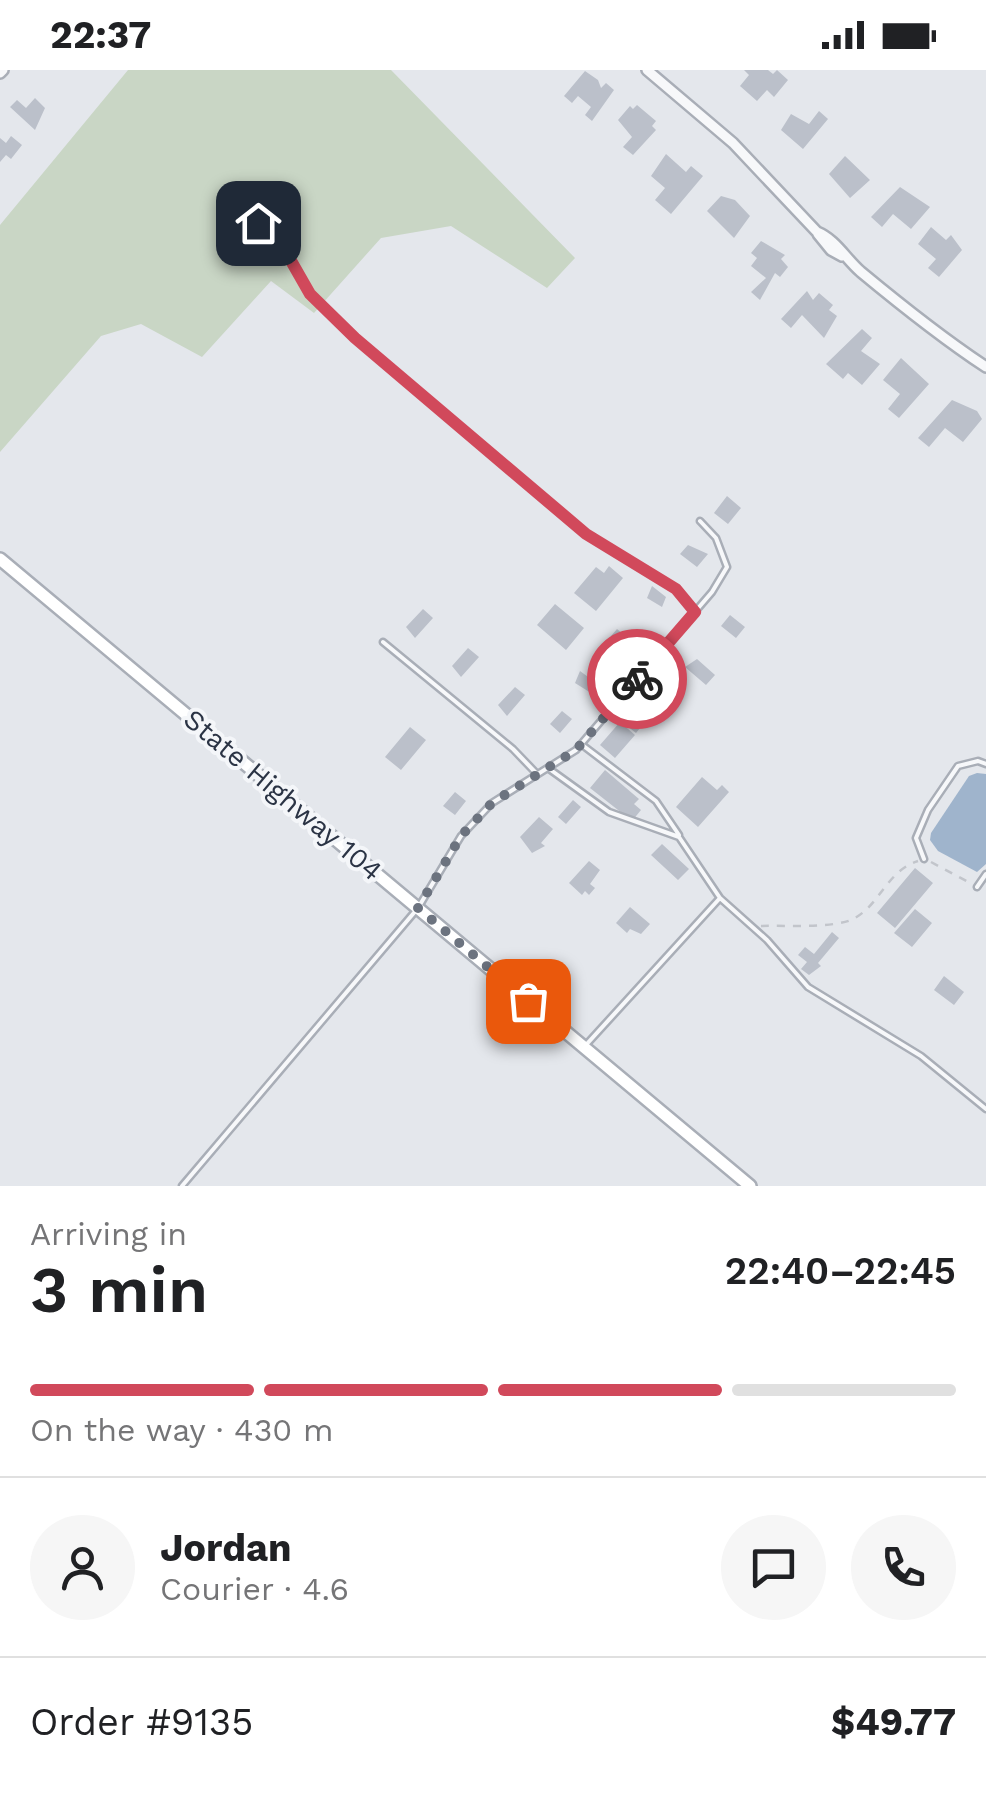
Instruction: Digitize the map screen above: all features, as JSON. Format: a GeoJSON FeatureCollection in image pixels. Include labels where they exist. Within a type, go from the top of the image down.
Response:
{"type":"FeatureCollection","features":[{"type":"Feature","properties":{"kind":"main road","name":"State Highway 104"},"geometry":{"type":"LineString","coordinates":[[0,558],[750,1186]]}},
{"type":"Feature","properties":{"kind":"street"},"geometry":{"type":"LineString","coordinates":[[648,70],[733,143],[816,232],[833,239],[842,256],[928,327],[986,367]]}},
{"type":"Feature","properties":{"kind":"lane"},"geometry":{"type":"LineString","coordinates":[[258,223],[282,245],[310,294],[355,338],[586,534],[676,589],[695,612]]}},
{"type":"Feature","properties":{"kind":"lane"},"geometry":{"type":"LineString","coordinates":[[182,1186],[418,908],[461,836],[492,803],[581,744],[695,612],[727,567],[716,538],[700,520]]}},
{"type":"Feature","properties":{"kind":"lane"},"geometry":{"type":"LineString","coordinates":[[383,642],[513,749],[537,774]]}},
{"type":"Feature","properties":{"kind":"lane"},"geometry":{"type":"LineString","coordinates":[[581,744],[656,801],[720,898],[808,988],[921,1056],[986,1110]]}},
{"type":"Feature","properties":{"kind":"lane"},"geometry":{"type":"LineString","coordinates":[[924,860],[916,838],[928,810],[958,766],[978,761],[986,764]]}},
{"type":"Feature","properties":{"kind":"lane"},"geometry":{"type":"LineString","coordinates":[[548,768],[609,812],[680,837]]}},
{"type":"Feature","properties":{"kind":"lane"},"geometry":{"type":"LineString","coordinates":[[977,887],[986,874]]}},
{"type":"Feature","properties":{"kind":"lane"},"geometry":{"type":"LineString","coordinates":[[584,1047],[720,898]]}},
{"type":"Feature","properties":{"kind":"path"},"geometry":{"type":"LineString","coordinates":[[750,926],[856,918],[904,866],[924,860],[977,887]]}},
{"type":"Feature","properties":{"kind":"green space"},"geometry":{"type":"Polygon","coordinates":[[[128,70],[391,70],[575,258],[547,288],[451,226],[381,238],[314,313],[271,281],[202,357],[141,324],[101,336],[0,452],[0,225],[128,70]]]}},
{"type":"Feature","properties":{"kind":"water"},"geometry":{"type":"Polygon","coordinates":[[[986,774],[986,864],[977,872],[938,851],[930,840],[969,776],[986,774]]]}},
{"type":"Feature","properties":{"kind":"building"},"geometry":{"type":"Polygon","coordinates":[[[744,70],[768,70],[773,74],[777,70],[788,80],[774,97],[767,90],[757,101],[740,86],[749,75],[744,70]]]}},
{"type":"Feature","properties":{"kind":"building"},"geometry":{"type":"Polygon","coordinates":[[[585,71],[598,80],[601,88],[606,83],[614,90],[592,121],[585,115],[591,107],[578,96],[572,103],[564,96],[585,71]]]}},
{"type":"Feature","properties":{"kind":"building"},"geometry":{"type":"Polygon","coordinates":[[[35,98],[45,108],[35,130],[10,107],[17,100],[26,108],[35,98]]]}},
{"type":"Feature","properties":{"kind":"building"},"geometry":{"type":"Polygon","coordinates":[[[637,105],[656,121],[652,126],[656,130],[633,155],[623,147],[632,137],[618,120],[630,106],[633,109],[637,105]]]}},
{"type":"Feature","properties":{"kind":"building"},"geometry":{"type":"Polygon","coordinates":[[[819,111],[828,119],[803,149],[781,130],[791,114],[809,124],[819,111]]]}},
{"type":"Feature","properties":{"kind":"building"},"geometry":{"type":"Polygon","coordinates":[[[11,136],[22,145],[11,159],[6,155],[0,162],[0,138],[6,143],[11,136]]]}},
{"type":"Feature","properties":{"kind":"building"},"geometry":{"type":"Polygon","coordinates":[[[666,154],[686,172],[691,166],[703,176],[671,214],[655,200],[665,188],[651,176],[666,154]]]}},
{"type":"Feature","properties":{"kind":"building"},"geometry":{"type":"Polygon","coordinates":[[[845,156],[870,180],[850,198],[829,174],[845,156]]]}},
{"type":"Feature","properties":{"kind":"building"},"geometry":{"type":"Polygon","coordinates":[[[900,187],[930,207],[911,229],[893,214],[882,227],[871,217],[900,187]]]}},
{"type":"Feature","properties":{"kind":"building"},"geometry":{"type":"Polygon","coordinates":[[[721,196],[735,200],[750,216],[734,238],[707,211],[721,196]]]}},
{"type":"Feature","properties":{"kind":"building"},"geometry":{"type":"Polygon","coordinates":[[[931,227],[946,240],[951,235],[962,250],[939,277],[928,268],[936,259],[918,244],[931,227]]]}},
{"type":"Feature","properties":{"kind":"building"},"geometry":{"type":"Polygon","coordinates":[[[761,241],[785,255],[781,259],[788,267],[780,277],[775,273],[760,300],[751,292],[766,278],[751,266],[757,258],[751,253],[761,241]]]}},
{"type":"Feature","properties":{"kind":"building"},"geometry":{"type":"Polygon","coordinates":[[[807,291],[813,300],[819,293],[833,305],[829,310],[837,316],[824,338],[802,315],[791,328],[781,319],[807,291]]]}},
{"type":"Feature","properties":{"kind":"building"},"geometry":{"type":"Polygon","coordinates":[[[862,329],[872,338],[861,351],[880,364],[862,385],[848,373],[843,379],[826,364],[862,329]]]}},
{"type":"Feature","properties":{"kind":"building"},"geometry":{"type":"Polygon","coordinates":[[[901,358],[929,384],[899,418],[888,409],[900,394],[883,380],[901,358]]]}},
{"type":"Feature","properties":{"kind":"building"},"geometry":{"type":"Polygon","coordinates":[[[952,400],[977,411],[982,419],[963,442],[945,428],[929,447],[918,438],[952,400]]]}},
{"type":"Feature","properties":{"kind":"building"},"geometry":{"type":"Polygon","coordinates":[[[727,496],[741,508],[728,524],[714,513],[727,496]]]}},
{"type":"Feature","properties":{"kind":"building"},"geometry":{"type":"Polygon","coordinates":[[[688,545],[708,554],[697,567],[680,554],[688,545]]]}},
{"type":"Feature","properties":{"kind":"building"},"geometry":{"type":"Polygon","coordinates":[[[609,566],[623,578],[596,611],[574,593],[596,567],[604,573],[609,566]]]}},
{"type":"Feature","properties":{"kind":"building"},"geometry":{"type":"Polygon","coordinates":[[[652,586],[666,597],[662,607],[647,598],[652,586]]]}},
{"type":"Feature","properties":{"kind":"building"},"geometry":{"type":"Polygon","coordinates":[[[555,604],[584,628],[566,650],[537,625],[555,604]]]}},
{"type":"Feature","properties":{"kind":"building"},"geometry":{"type":"Polygon","coordinates":[[[423,609],[433,618],[415,638],[406,627],[423,609]]]}},
{"type":"Feature","properties":{"kind":"building"},"geometry":{"type":"Polygon","coordinates":[[[730,615],[745,627],[736,638],[721,626],[730,615]]]}},
{"type":"Feature","properties":{"kind":"building"},"geometry":{"type":"Polygon","coordinates":[[[617,629],[633,642],[626,651],[613,641],[611,636],[617,629]]]}},
{"type":"Feature","properties":{"kind":"building"},"geometry":{"type":"Polygon","coordinates":[[[468,648],[479,657],[461,677],[452,666],[468,648]]]}},
{"type":"Feature","properties":{"kind":"building"},"geometry":{"type":"Polygon","coordinates":[[[697,659],[715,675],[706,685],[685,667],[697,659]]]}},
{"type":"Feature","properties":{"kind":"building"},"geometry":{"type":"Polygon","coordinates":[[[580,671],[595,682],[591,693],[575,683],[580,671]]]}},
{"type":"Feature","properties":{"kind":"building"},"geometry":{"type":"Polygon","coordinates":[[[659,676],[679,692],[670,703],[651,686],[659,676]]]}},
{"type":"Feature","properties":{"kind":"building"},"geometry":{"type":"Polygon","coordinates":[[[515,687],[525,695],[507,716],[498,705],[515,687]]]}},
{"type":"Feature","properties":{"kind":"building"},"geometry":{"type":"Polygon","coordinates":[[[634,706],[648,718],[636,733],[621,721],[634,706]]]}},
{"type":"Feature","properties":{"kind":"building"},"geometry":{"type":"Polygon","coordinates":[[[562,711],[572,719],[560,733],[550,724],[562,711]]]}},
{"type":"Feature","properties":{"kind":"building"},"geometry":{"type":"Polygon","coordinates":[[[620,722],[635,735],[615,758],[600,745],[620,722]]]}},
{"type":"Feature","properties":{"kind":"building"},"geometry":{"type":"Polygon","coordinates":[[[410,727],[426,740],[401,770],[385,757],[410,727]]]}},
{"type":"Feature","properties":{"kind":"building"},"geometry":{"type":"Polygon","coordinates":[[[605,770],[639,799],[634,804],[641,810],[632,821],[590,788],[605,770]]]}},
{"type":"Feature","properties":{"kind":"building"},"geometry":{"type":"Polygon","coordinates":[[[702,777],[717,790],[722,785],[729,792],[698,827],[676,807],[702,777]]]}},
{"type":"Feature","properties":{"kind":"building"},"geometry":{"type":"Polygon","coordinates":[[[455,792],[466,801],[455,815],[443,806],[455,792]]]}},
{"type":"Feature","properties":{"kind":"building"},"geometry":{"type":"Polygon","coordinates":[[[573,800],[581,807],[566,824],[558,817],[573,800]]]}},
{"type":"Feature","properties":{"kind":"building"},"geometry":{"type":"Polygon","coordinates":[[[539,817],[553,829],[541,843],[545,846],[532,853],[520,837],[539,817]]]}},
{"type":"Feature","properties":{"kind":"building"},"geometry":{"type":"Polygon","coordinates":[[[662,844],[689,869],[678,880],[651,855],[662,844]]]}},
{"type":"Feature","properties":{"kind":"building"},"geometry":{"type":"Polygon","coordinates":[[[589,861],[600,870],[590,884],[595,888],[589,895],[585,891],[582,895],[569,883],[589,861]]]}},
{"type":"Feature","properties":{"kind":"building"},"geometry":{"type":"Polygon","coordinates":[[[915,868],[933,883],[895,928],[877,913],[915,868]]]}},
{"type":"Feature","properties":{"kind":"building"},"geometry":{"type":"Polygon","coordinates":[[[630,907],[650,924],[641,934],[630,929],[627,933],[616,923],[630,907]]]}},
{"type":"Feature","properties":{"kind":"building"},"geometry":{"type":"Polygon","coordinates":[[[915,909],[932,923],[912,947],[894,933],[915,909]]]}},
{"type":"Feature","properties":{"kind":"building"},"geometry":{"type":"Polygon","coordinates":[[[832,932],[839,938],[818,963],[821,966],[809,975],[801,969],[807,962],[798,955],[805,947],[814,954],[832,932]]]}},
{"type":"Feature","properties":{"kind":"building"},"geometry":{"type":"Polygon","coordinates":[[[944,976],[964,992],[954,1005],[934,990],[944,976]]]}},
{"type":"Feature","properties":{"kind":"way so far"},"geometry":{"type":"LineString","coordinates":[[528,1001],[418,908],[461,836],[492,803],[576,750],[637,679]]}},
{"type":"Feature","properties":{"kind":"route"},"geometry":{"type":"LineString","coordinates":[[258,223],[282,245],[310,294],[355,338],[586,534],[676,589],[695,612],[637,679]]}}]}
